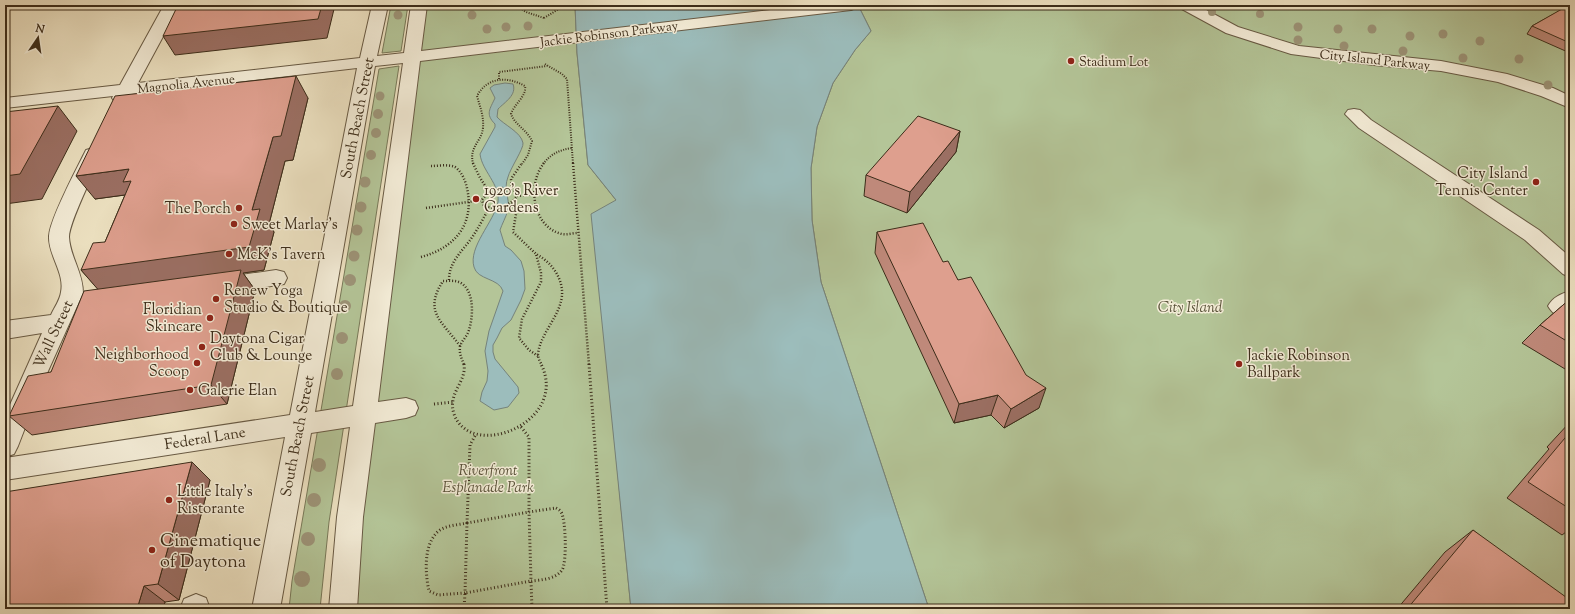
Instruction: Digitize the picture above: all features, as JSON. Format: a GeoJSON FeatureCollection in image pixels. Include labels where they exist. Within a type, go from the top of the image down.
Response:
{"type":"FeatureCollection","features":[{"type":"Feature","properties":{"kind":"street"},"geometry":{"type":"LineString","coordinates":[[110,115],[127,89],[172,5]]}},
{"type":"Feature","properties":{"kind":"street","name":"South Beach Street"},"geometry":{"type":"LineString","coordinates":[[266,609],[367,62],[380,5]]}},
{"type":"Feature","properties":{"kind":"street"},"geometry":{"type":"LineString","coordinates":[[343,609],[350,517],[419,5]]}},
{"type":"Feature","properties":{"kind":"street","name":"Jackie Robinson Parkway"},"geometry":{"type":"LineString","coordinates":[[367,62],[851,5]]}},
{"type":"Feature","properties":{"kind":"street","name":"City Island Parkway"},"geometry":{"type":"LineString","coordinates":[[1185,5],[1232,30],[1297,51],[1441,66],[1502,78],[1547,92],[1570,103]]}},
{"type":"Feature","properties":{"kind":"street","name":"Magnolia Avenue"},"geometry":{"type":"LineString","coordinates":[[5,103],[367,62]]}},
{"type":"Feature","properties":{"kind":"street"},"geometry":{"type":"LineString","coordinates":[[1354,114],[1365,124],[1532,235],[1570,269]]}},
{"type":"Feature","properties":{"kind":"street","name":"Wall Street"},"geometry":{"type":"LineString","coordinates":[[5,446],[28,389],[72,293],[72,281],[61,250],[60,235],[65,216],[100,137]]}},
{"type":"Feature","properties":{"kind":"street"},"geometry":{"type":"LineString","coordinates":[[198,289],[276,278]]}},
{"type":"Feature","properties":{"kind":"street"},"geometry":{"type":"LineString","coordinates":[[1570,299],[1559,306],[1570,314]]}},
{"type":"Feature","properties":{"kind":"street"},"geometry":{"type":"LineString","coordinates":[[5,330],[62,315],[89,304]]}},
{"type":"Feature","properties":{"kind":"street","name":"Federal Lane"},"geometry":{"type":"LineString","coordinates":[[5,469],[406,408]]}},
{"type":"Feature","properties":{"kind":"path"},"geometry":{"type":"LineString","coordinates":[[516,5],[526,12],[543,19],[562,7],[562,5]]}},
{"type":"Feature","properties":{"kind":"path"},"geometry":{"type":"LineString","coordinates":[[895,5],[898,9]]}},
{"type":"Feature","properties":{"kind":"path"},"geometry":{"type":"LineString","coordinates":[[544,62],[547,66],[560,72],[567,79],[607,609]]}},
{"type":"Feature","properties":{"kind":"path"},"geometry":{"type":"LineString","coordinates":[[499,79],[499,72],[547,66]]}},
{"type":"Feature","properties":{"kind":"path"},"geometry":{"type":"LineString","coordinates":[[488,192],[475,169],[472,159],[474,148],[482,134],[484,121],[477,96],[483,86],[499,79],[520,82],[527,90],[515,103],[511,114],[514,120],[531,137],[531,146],[526,160],[511,179],[512,189]]}},
{"type":"Feature","properties":{"kind":"path"},"geometry":{"type":"LineString","coordinates":[[572,148],[561,150],[547,159],[534,180],[534,194],[536,210],[544,224],[561,234],[578,233]]}},
{"type":"Feature","properties":{"kind":"path"},"geometry":{"type":"LineString","coordinates":[[421,257],[430,256],[443,250],[460,234],[466,222],[469,202],[469,193],[461,172],[454,167],[445,165],[430,166]]}},
{"type":"Feature","properties":{"kind":"path"},"geometry":{"type":"LineString","coordinates":[[426,208],[482,200],[488,192],[505,188],[516,191],[517,196]]}},
{"type":"Feature","properties":{"kind":"path"},"geometry":{"type":"LineString","coordinates":[[482,200],[484,206],[489,208],[505,207],[512,203],[517,196],[534,194]]}},
{"type":"Feature","properties":{"kind":"path"},"geometry":{"type":"LineString","coordinates":[[512,203],[517,211],[513,232],[536,254],[548,261],[555,270],[564,291],[563,301],[542,340],[538,356]]}},
{"type":"Feature","properties":{"kind":"path"},"geometry":{"type":"LineString","coordinates":[[449,280],[449,268],[454,259],[471,238],[489,208]]}},
{"type":"Feature","properties":{"kind":"path"},"geometry":{"type":"LineString","coordinates":[[460,346],[436,318],[433,311],[436,293],[444,282],[449,280],[461,281],[467,286],[472,311],[466,338],[460,346],[459,353],[464,363],[464,371],[453,396],[455,418],[461,426],[476,434],[508,432],[521,426],[536,414],[546,395],[547,377],[538,356],[529,350],[519,338],[522,319],[541,282],[541,273],[536,254]]}},
{"type":"Feature","properties":{"kind":"path"},"geometry":{"type":"LineString","coordinates":[[521,426],[529,437],[529,512],[532,609]]}},
{"type":"Feature","properties":{"kind":"path"},"geometry":{"type":"LineString","coordinates":[[464,609],[470,445],[476,434]]}},
{"type":"Feature","properties":{"kind":"path"},"geometry":{"type":"LineString","coordinates":[[556,508],[561,512],[564,521],[565,560],[562,569],[557,575],[545,579],[465,593],[438,596],[429,591],[426,583],[428,550],[432,537],[440,530],[453,525],[467,524],[556,508]]}},
{"type":"Feature","properties":{"kind":"green space"},"geometry":{"type":"Polygon","coordinates":[[[391,5],[408,5],[401,51],[382,53],[391,5]]]}},
{"type":"Feature","properties":{"kind":"green space","name":"Riverfront Esplanade Park"},"geometry":{"type":"Polygon","coordinates":[[[419,5],[575,5],[577,53],[588,165],[616,200],[613,425],[631,609],[343,609],[419,5]]]}},
{"type":"Feature","properties":{"kind":"green space","name":"City Island"},"geometry":{"type":"Polygon","coordinates":[[[858,5],[1570,5],[1570,609],[929,609],[821,282],[812,220],[811,168],[817,127],[833,83],[855,50],[871,31],[858,5]]]}},
{"type":"Feature","properties":{"kind":"green space"},"geometry":{"type":"Polygon","coordinates":[[[399,66],[329,522],[320,609],[289,609],[292,581],[379,69],[399,66]]]}},
{"type":"Feature","properties":{"kind":"water"},"geometry":{"type":"Polygon","coordinates":[[[575,5],[858,5],[871,31],[855,50],[833,83],[817,127],[811,168],[812,220],[821,282],[929,609],[631,609],[591,214],[616,200],[588,165],[577,53],[575,5]]]}},
{"type":"Feature","properties":{"kind":"water"},"geometry":{"type":"Polygon","coordinates":[[[505,83],[513,84],[514,88],[510,98],[498,109],[497,117],[519,135],[522,139],[523,146],[509,173],[506,186],[508,210],[500,230],[505,246],[521,261],[524,271],[525,289],[511,320],[502,328],[493,345],[495,359],[518,387],[519,393],[508,407],[494,410],[480,401],[487,381],[488,371],[485,351],[489,331],[503,291],[501,287],[493,281],[483,277],[476,271],[473,259],[478,243],[496,210],[498,202],[498,195],[494,183],[481,160],[480,154],[495,127],[495,124],[489,114],[495,98],[490,88],[494,85],[505,83]]]}},
{"type":"Feature","properties":{"kind":"building"},"geometry":{"type":"Polygon","coordinates":[[[178,5],[322,5],[318,19],[163,36],[178,5]]]}},
{"type":"Feature","properties":{"kind":"building"},"geometry":{"type":"Polygon","coordinates":[[[1569,5],[1570,43],[1532,26],[1569,5]]]}},
{"type":"Feature","properties":{"kind":"building"},"geometry":{"type":"Polygon","coordinates":[[[296,76],[281,136],[273,137],[252,210],[260,209],[249,247],[81,270],[93,243],[105,242],[131,181],[123,182],[129,169],[76,176],[115,96],[296,76]]]}},
{"type":"Feature","properties":{"kind":"building"},"geometry":{"type":"Polygon","coordinates":[[[58,106],[20,174],[5,176],[5,112],[58,106]]]}},
{"type":"Feature","properties":{"kind":"building"},"geometry":{"type":"Polygon","coordinates":[[[918,116],[960,131],[910,192],[866,175],[918,116]]]}},
{"type":"Feature","properties":{"kind":"building"},"geometry":{"type":"Polygon","coordinates":[[[923,223],[943,262],[948,261],[958,280],[971,277],[1026,375],[1046,388],[1011,409],[998,395],[959,404],[877,232],[923,223]]]}},
{"type":"Feature","properties":{"kind":"building"},"geometry":{"type":"Polygon","coordinates":[[[241,270],[211,385],[9,416],[28,376],[51,372],[84,291],[241,270]]]}},
{"type":"Feature","properties":{"kind":"building"},"geometry":{"type":"Polygon","coordinates":[[[1570,299],[1570,343],[1540,325],[1570,299]]]}},
{"type":"Feature","properties":{"kind":"building"},"geometry":{"type":"Polygon","coordinates":[[[1570,432],[1570,509],[1528,482],[1570,432]]]}},
{"type":"Feature","properties":{"kind":"building"},"geometry":{"type":"Polygon","coordinates":[[[192,462],[158,584],[144,586],[137,609],[5,609],[5,492],[192,462]]]}},
{"type":"Feature","properties":{"kind":"building"},"geometry":{"type":"Polygon","coordinates":[[[1473,530],[1570,600],[1564,609],[1407,609],[1473,530]]]}},
{"type":"Feature","properties":{"kind":"place","name":"Stadium Lot"},"geometry":{"type":"Point","coordinates":[1071,61]}},
{"type":"Feature","properties":{"kind":"place","name":"City Island Tennis Center"},"geometry":{"type":"Point","coordinates":[1536,182]}},
{"type":"Feature","properties":{"kind":"place","name":"1920's River Gardens"},"geometry":{"type":"Point","coordinates":[476,199]}},
{"type":"Feature","properties":{"kind":"place","name":"The Porch"},"geometry":{"type":"Point","coordinates":[239,208]}},
{"type":"Feature","properties":{"kind":"place","name":"Sweet Marlay's"},"geometry":{"type":"Point","coordinates":[234,224]}},
{"type":"Feature","properties":{"kind":"place","name":"McK's Tavern"},"geometry":{"type":"Point","coordinates":[229,254]}},
{"type":"Feature","properties":{"kind":"place","name":"Renew Yoga Studio & Boutique"},"geometry":{"type":"Point","coordinates":[216,299]}},
{"type":"Feature","properties":{"kind":"place","name":"Floridian Skincare"},"geometry":{"type":"Point","coordinates":[210,318]}},
{"type":"Feature","properties":{"kind":"place","name":"Daytona Cigar Club & Lounge"},"geometry":{"type":"Point","coordinates":[202,347]}},
{"type":"Feature","properties":{"kind":"place","name":"Neighborhood Scoop"},"geometry":{"type":"Point","coordinates":[197,363]}},
{"type":"Feature","properties":{"kind":"place","name":"Jackie Robinson Ballpark"},"geometry":{"type":"Point","coordinates":[1239,364]}},
{"type":"Feature","properties":{"kind":"place","name":"Galerie Elan"},"geometry":{"type":"Point","coordinates":[190,390]}},
{"type":"Feature","properties":{"kind":"place","name":"Little Italy's Ristorante"},"geometry":{"type":"Point","coordinates":[169,500]}},
{"type":"Feature","properties":{"kind":"place","name":"Cinematique of Daytona"},"geometry":{"type":"Point","coordinates":[152,550]}}]}
